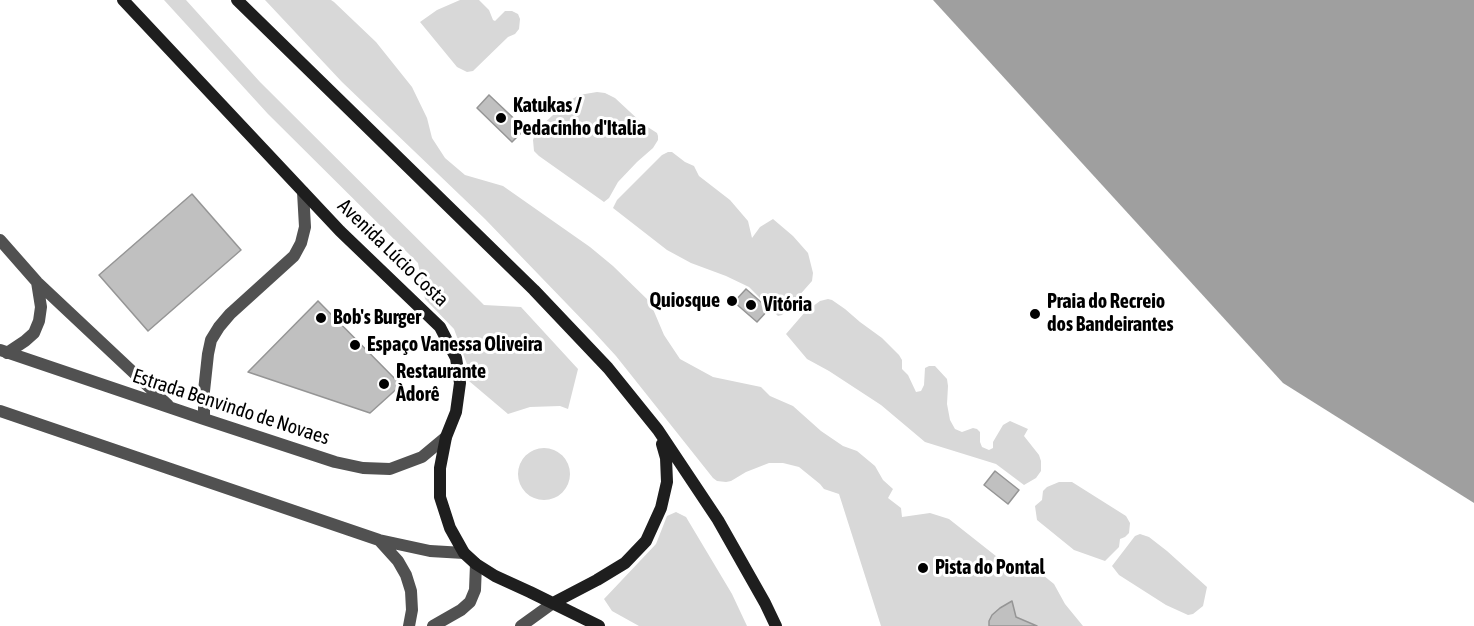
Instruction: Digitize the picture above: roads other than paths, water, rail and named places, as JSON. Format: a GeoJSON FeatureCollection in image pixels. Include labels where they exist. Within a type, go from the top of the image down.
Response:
{"type":"FeatureCollection","features":[{"type":"Feature","properties":{"kind":"main road","name":"Avenida Lúcio Costa"},"geometry":{"type":"LineString","coordinates":[[123,0],[340,231],[440,327],[456,358],[460,383],[456,412],[446,437],[440,468],[440,497],[450,528],[464,553],[495,576],[599,626]]}},
{"type":"Feature","properties":{"kind":"main road"},"geometry":{"type":"LineString","coordinates":[[237,0],[534,290],[608,368],[658,430],[718,520],[776,626]]}},
{"type":"Feature","properties":{"kind":"main road"},"geometry":{"type":"LineString","coordinates":[[552,603],[597,580],[625,562],[646,541],[661,508],[667,482],[666,458],[658,430]]}},
{"type":"Feature","properties":{"kind":"street"},"geometry":{"type":"LineString","coordinates":[[204,419],[204,391],[211,340],[230,314],[294,256],[301,243],[305,227],[303,192]]}},
{"type":"Feature","properties":{"kind":"street"},"geometry":{"type":"LineString","coordinates":[[0,240],[37,282],[172,408]]}},
{"type":"Feature","properties":{"kind":"street"},"geometry":{"type":"LineString","coordinates":[[4,352],[25,341],[34,333],[41,308],[37,282]]}},
{"type":"Feature","properties":{"kind":"street","name":"Estrada Benvindo de Novaes"},"geometry":{"type":"LineString","coordinates":[[4,352],[335,462],[363,468],[390,469],[422,457],[446,437]]}},
{"type":"Feature","properties":{"kind":"street"},"geometry":{"type":"LineString","coordinates":[[0,411],[380,540],[430,551],[464,553]]}},
{"type":"Feature","properties":{"kind":"street"},"geometry":{"type":"LineString","coordinates":[[380,540],[398,561],[406,575],[411,591],[410,626]]}},
{"type":"Feature","properties":{"kind":"street"},"geometry":{"type":"LineString","coordinates":[[433,626],[461,610],[470,602],[475,590],[476,564]]}},
{"type":"Feature","properties":{"kind":"street"},"geometry":{"type":"LineString","coordinates":[[521,626],[552,603]]}},
{"type":"Feature","properties":{"kind":"place","name":"Katukas / Pedacinho d'Italia"},"geometry":{"type":"Point","coordinates":[501,118]}},
{"type":"Feature","properties":{"kind":"place","name":"Quiosque"},"geometry":{"type":"Point","coordinates":[732,301]}},
{"type":"Feature","properties":{"kind":"place","name":"Vitória"},"geometry":{"type":"Point","coordinates":[751,305]}},
{"type":"Feature","properties":{"kind":"place","name":"Praia do Recreio dos Bandeirantes"},"geometry":{"type":"Point","coordinates":[1035,314]}},
{"type":"Feature","properties":{"kind":"place","name":"Bob's Burger"},"geometry":{"type":"Point","coordinates":[321,318]}},
{"type":"Feature","properties":{"kind":"place","name":"Espaço Vanessa Oliveira"},"geometry":{"type":"Point","coordinates":[355,345]}},
{"type":"Feature","properties":{"kind":"place","name":"Restaurante Àdorê"},"geometry":{"type":"Point","coordinates":[384,384]}},
{"type":"Feature","properties":{"kind":"place","name":"Pista do Pontal"},"geometry":{"type":"Point","coordinates":[923,568]}}]}
